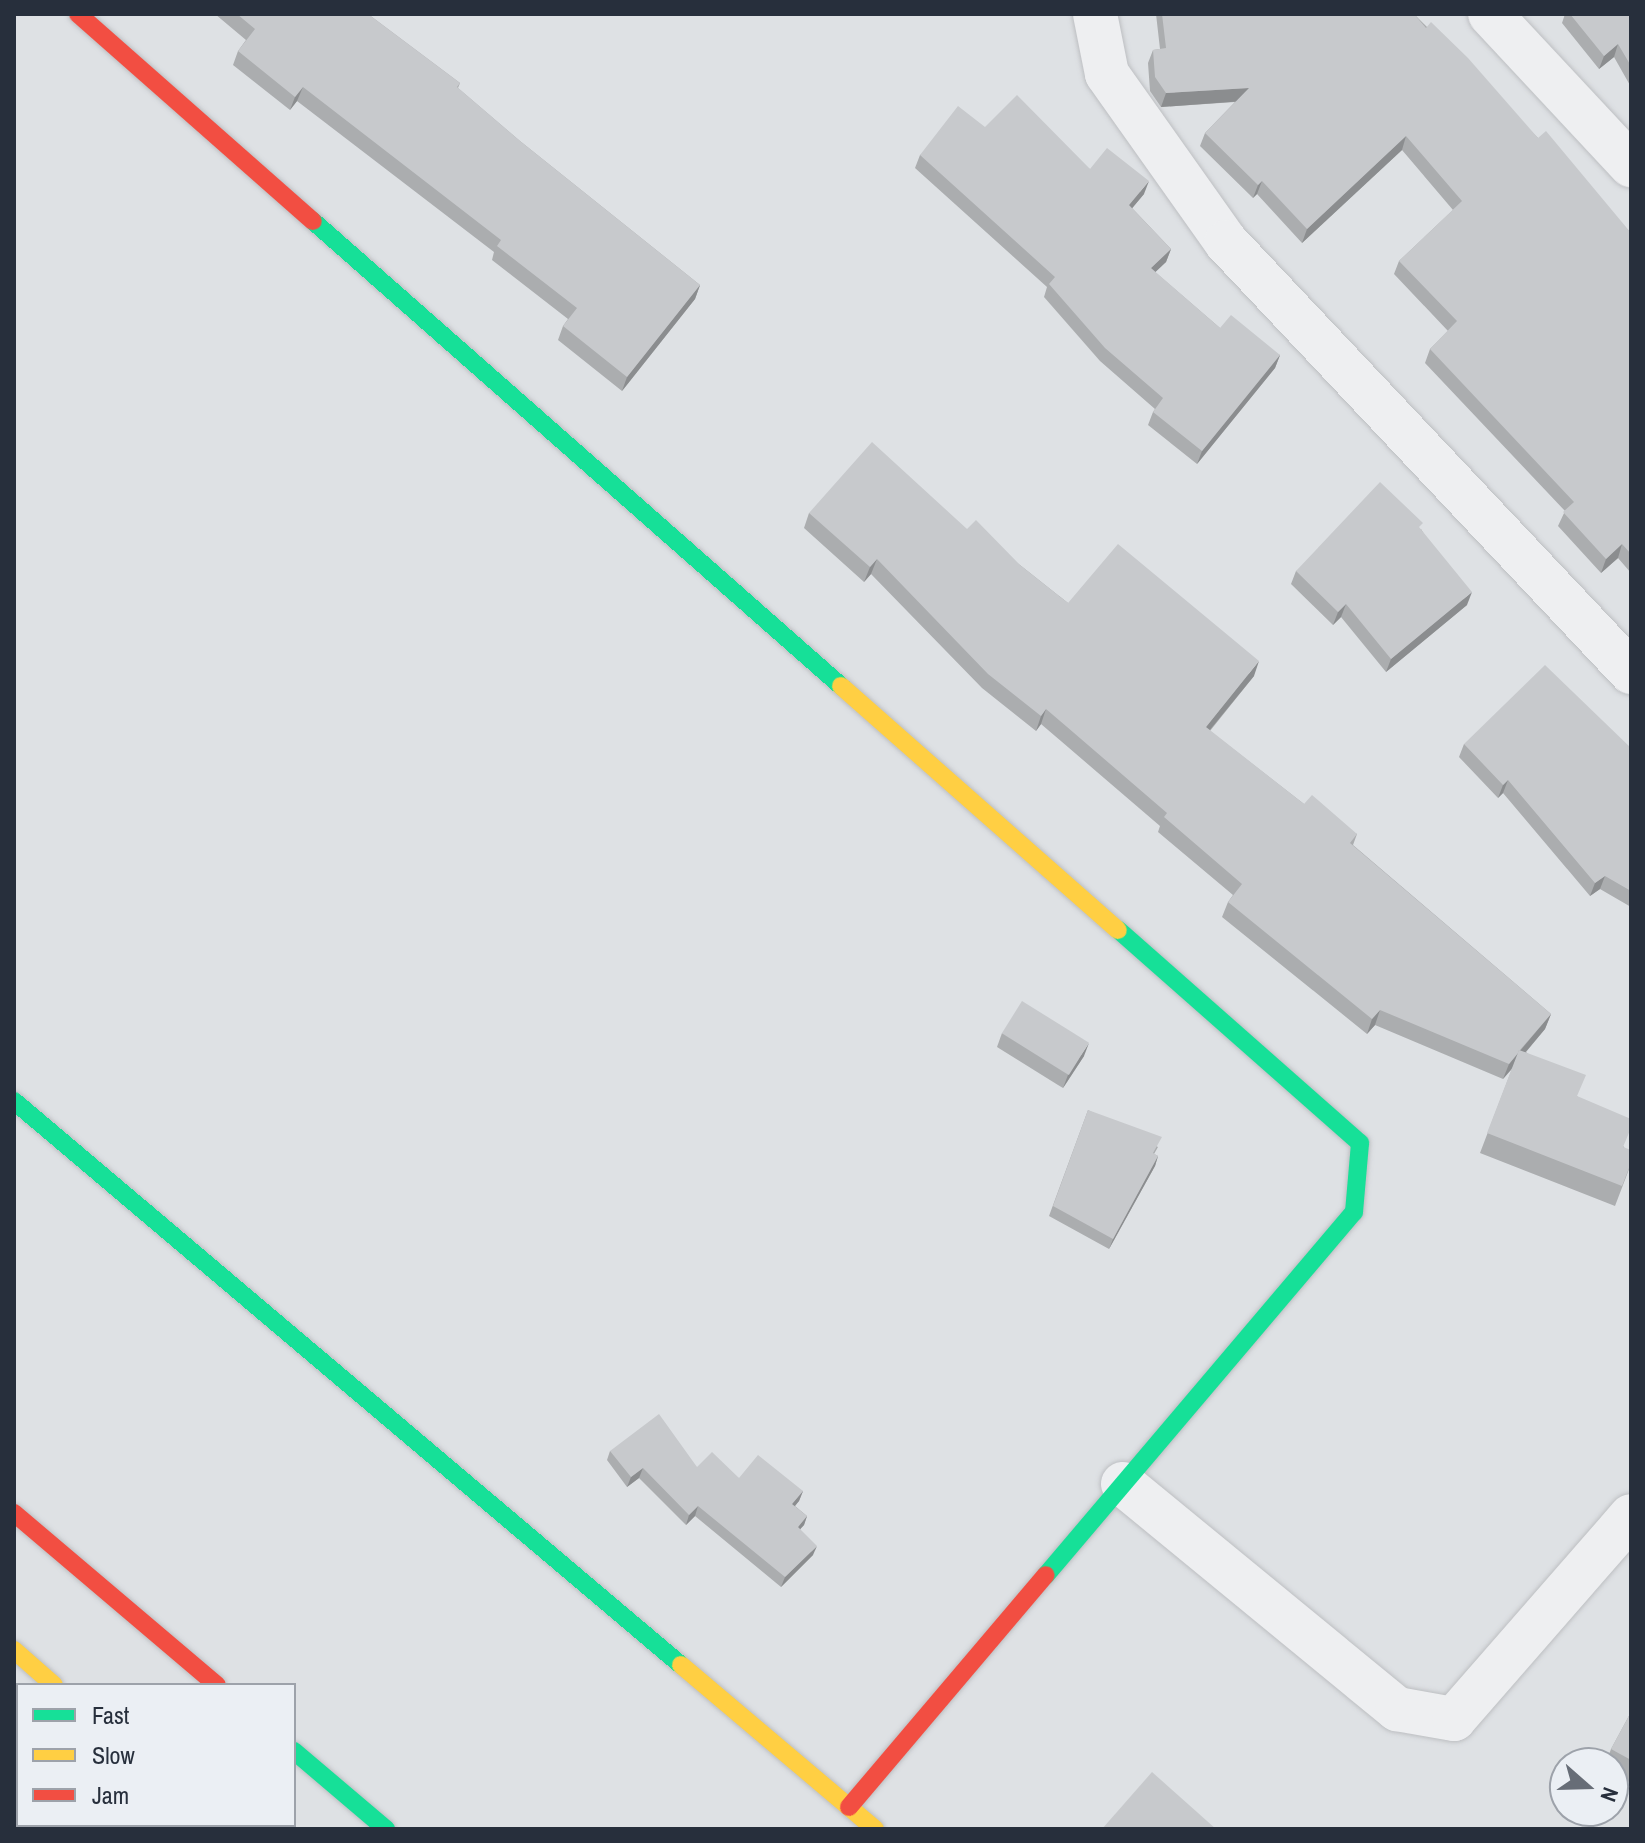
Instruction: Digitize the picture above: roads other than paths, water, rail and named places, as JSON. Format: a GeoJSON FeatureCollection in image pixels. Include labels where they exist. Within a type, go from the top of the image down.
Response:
{"type":"FeatureCollection","features":[{"type":"Feature","properties":{"kind":"main road"},"geometry":{"type":"LineString","coordinates":[[78,14],[1360,1143],[1354,1212],[849,1807]]}},
{"type":"Feature","properties":{"kind":"main road"},"geometry":{"type":"LineString","coordinates":[[14,1101],[875,1829]]}},
{"type":"Feature","properties":{"kind":"main road"},"geometry":{"type":"LineString","coordinates":[[14,1513],[215,1683]]}},
{"type":"Feature","properties":{"kind":"main road"},"geometry":{"type":"LineString","coordinates":[[14,1650],[52,1683]]}},
{"type":"Feature","properties":{"kind":"main road"},"geometry":{"type":"LineString","coordinates":[[296,1753],[386,1829]]}},
{"type":"Feature","properties":{"kind":"street"},"geometry":{"type":"LineString","coordinates":[[1095,14],[1107,74],[1226,242],[1631,672]]}},
{"type":"Feature","properties":{"kind":"street"},"geometry":{"type":"LineString","coordinates":[[1490,14],[1631,165]]}},
{"type":"Feature","properties":{"kind":"street"},"geometry":{"type":"LineString","coordinates":[[1123,1484],[1397,1709],[1454,1719],[1631,1516]]}}]}
